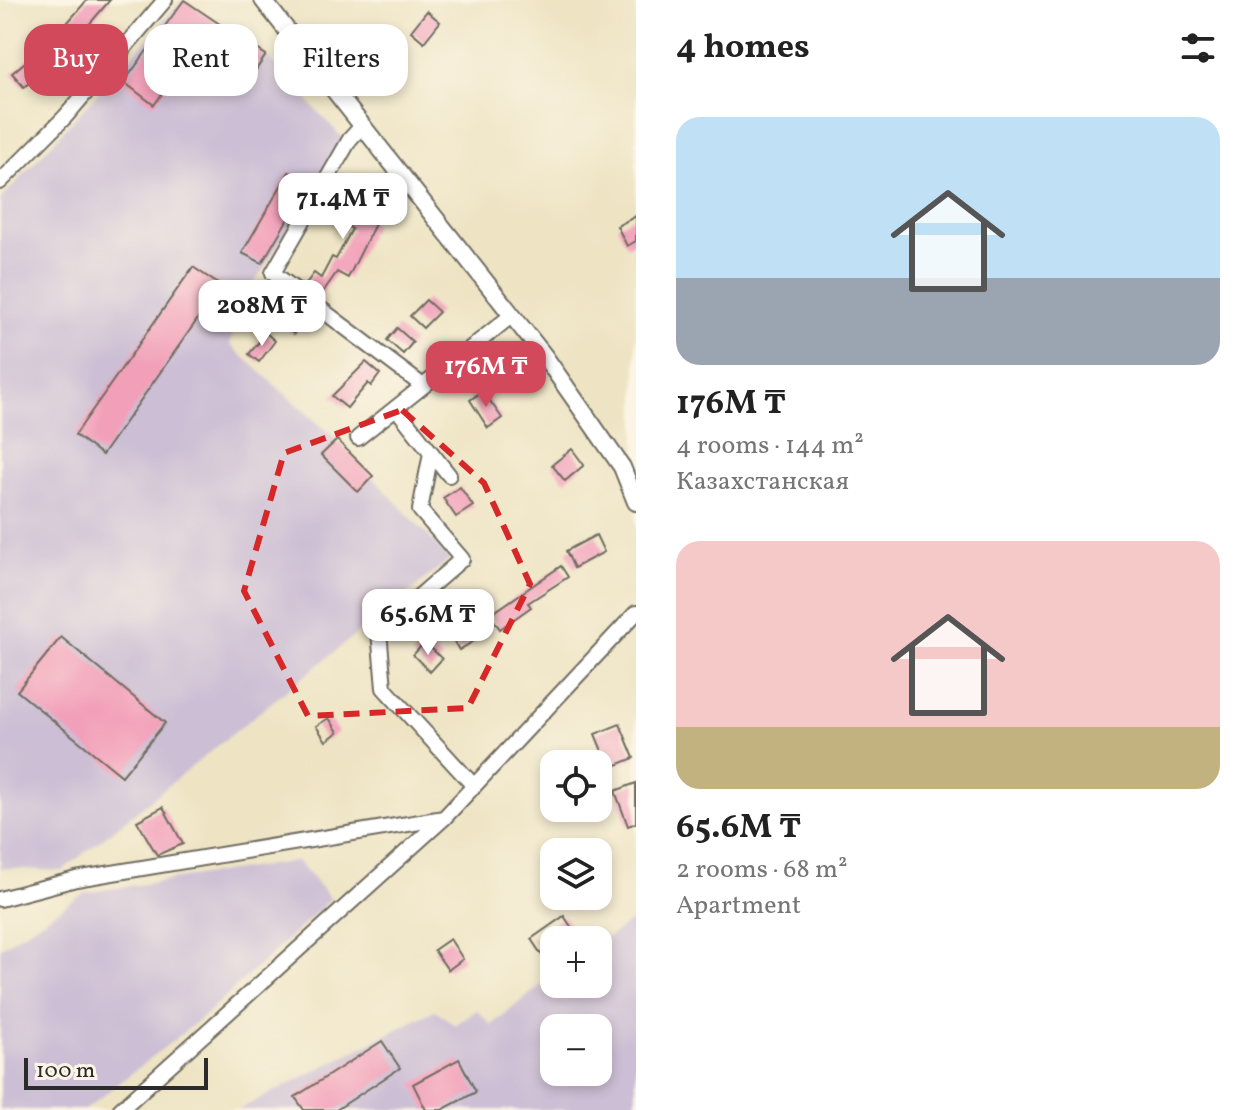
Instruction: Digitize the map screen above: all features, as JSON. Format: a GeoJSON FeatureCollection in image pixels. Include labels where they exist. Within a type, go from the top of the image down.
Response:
{"type":"FeatureCollection","features":[{"type":"Feature","properties":{"kind":"main road"},"geometry":{"type":"LineString","coordinates":[[263,0],[545,357],[622,467],[636,502]]}},
{"type":"Feature","properties":{"kind":"street"},"geometry":{"type":"LineString","coordinates":[[0,182],[65,117],[165,0]]}},
{"type":"Feature","properties":{"kind":"street"},"geometry":{"type":"LineString","coordinates":[[362,126],[343,150],[273,273],[423,386]]}},
{"type":"Feature","properties":{"kind":"street"},"geometry":{"type":"LineString","coordinates":[[358,438],[511,316]]}},
{"type":"Feature","properties":{"kind":"street"},"geometry":{"type":"LineString","coordinates":[[396,408],[449,475]]}},
{"type":"Feature","properties":{"kind":"street"},"geometry":{"type":"LineString","coordinates":[[431,453],[420,510],[462,559],[379,631],[384,688],[474,786]]}},
{"type":"Feature","properties":{"kind":"street"},"geometry":{"type":"LineString","coordinates":[[120,1110],[444,818],[636,613]]}},
{"type":"Feature","properties":{"kind":"street"},"geometry":{"type":"LineString","coordinates":[[0,899],[76,879],[444,818]]}},
{"type":"Feature","properties":{"kind":"highlighted area"},"geometry":{"type":"Polygon","coordinates":[[[402,410],[484,483],[530,584],[468,708],[308,716],[244,591],[284,453],[402,410]]]}},
{"type":"Feature","properties":{"kind":"shaded area"},"geometry":{"type":"Polygon","coordinates":[[[183,0],[219,24],[161,24],[183,0]]]}},
{"type":"Feature","properties":{"kind":"shaded area"},"geometry":{"type":"Polygon","coordinates":[[[144,43],[144,96],[258,96],[258,50],[274,64],[274,96],[304,96],[344,140],[239,307],[230,345],[337,440],[450,559],[62,871],[0,868],[0,200],[95,96],[128,96],[128,60],[144,43]]]}},
{"type":"Feature","properties":{"kind":"shaded area"},"geometry":{"type":"Polygon","coordinates":[[[297,861],[331,899],[204,1016],[85,1110],[0,1110],[0,948],[84,893],[297,861]]]}},
{"type":"Feature","properties":{"kind":"shaded area"},"geometry":{"type":"Polygon","coordinates":[[[636,918],[636,1110],[238,1110],[435,1010],[455,1025],[477,1010],[491,1025],[540,986],[540,998],[612,998],[612,934],[636,918]]]}},
{"type":"Feature","properties":{"kind":"building"},"geometry":{"type":"Polygon","coordinates":[[[87,0],[110,0],[90,24],[66,24],[87,0]]]}},
{"type":"Feature","properties":{"kind":"building"},"geometry":{"type":"Polygon","coordinates":[[[184,0],[220,24],[166,24],[184,0]]]}},
{"type":"Feature","properties":{"kind":"building"},"geometry":{"type":"Polygon","coordinates":[[[427,11],[440,22],[424,42],[411,31],[427,11]]]}},
{"type":"Feature","properties":{"kind":"building"},"geometry":{"type":"Polygon","coordinates":[[[258,50],[266,55],[258,67],[258,50]]]}},
{"type":"Feature","properties":{"kind":"building"},"geometry":{"type":"Polygon","coordinates":[[[144,55],[144,96],[161,96],[154,105],[128,85],[128,77],[144,55]]]}},
{"type":"Feature","properties":{"kind":"building"},"geometry":{"type":"Polygon","coordinates":[[[24,63],[24,87],[12,73],[24,63]]]}},
{"type":"Feature","properties":{"kind":"building"},"geometry":{"type":"Polygon","coordinates":[[[289,172],[309,183],[262,263],[242,253],[289,172]]]}},
{"type":"Feature","properties":{"kind":"building"},"geometry":{"type":"Polygon","coordinates":[[[334,187],[355,202],[349,210],[375,224],[348,278],[337,272],[320,296],[305,285],[314,273],[321,278],[332,257],[336,259],[352,229],[322,208],[334,187]]]}},
{"type":"Feature","properties":{"kind":"building"},"geometry":{"type":"Polygon","coordinates":[[[636,216],[636,241],[627,246],[617,226],[636,216]]]}},
{"type":"Feature","properties":{"kind":"building"},"geometry":{"type":"Polygon","coordinates":[[[193,267],[221,286],[102,455],[75,435],[193,267]]]}},
{"type":"Feature","properties":{"kind":"building"},"geometry":{"type":"Polygon","coordinates":[[[426,300],[439,312],[423,328],[410,316],[426,300]]]}},
{"type":"Feature","properties":{"kind":"building"},"geometry":{"type":"Polygon","coordinates":[[[294,307],[307,317],[294,334],[281,324],[294,307]]]}},
{"type":"Feature","properties":{"kind":"building"},"geometry":{"type":"Polygon","coordinates":[[[397,328],[413,342],[403,354],[387,340],[397,328]]]}},
{"type":"Feature","properties":{"kind":"building"},"geometry":{"type":"Polygon","coordinates":[[[266,333],[275,341],[259,362],[249,354],[266,333]]]}},
{"type":"Feature","properties":{"kind":"building"},"geometry":{"type":"Polygon","coordinates":[[[366,362],[380,374],[347,408],[332,396],[366,362]]]}},
{"type":"Feature","properties":{"kind":"building"},"geometry":{"type":"Polygon","coordinates":[[[483,391],[502,418],[488,428],[470,400],[483,391]]]}},
{"type":"Feature","properties":{"kind":"building"},"geometry":{"type":"Polygon","coordinates":[[[337,440],[373,476],[358,492],[321,455],[337,440]]]}},
{"type":"Feature","properties":{"kind":"building"},"geometry":{"type":"Polygon","coordinates":[[[572,449],[584,465],[565,481],[552,465],[572,449]]]}},
{"type":"Feature","properties":{"kind":"building"},"geometry":{"type":"Polygon","coordinates":[[[460,487],[473,506],[456,517],[443,498],[460,487]]]}},
{"type":"Feature","properties":{"kind":"building"},"geometry":{"type":"Polygon","coordinates":[[[596,535],[604,552],[574,568],[566,551],[596,535]]]}},
{"type":"Feature","properties":{"kind":"building"},"geometry":{"type":"Polygon","coordinates":[[[561,566],[568,577],[528,603],[531,607],[500,629],[490,615],[561,566]]]}},
{"type":"Feature","properties":{"kind":"building"},"geometry":{"type":"Polygon","coordinates":[[[466,629],[474,641],[459,650],[452,638],[466,629]]]}},
{"type":"Feature","properties":{"kind":"building"},"geometry":{"type":"Polygon","coordinates":[[[61,637],[165,723],[122,776],[17,691],[61,637]]]}},
{"type":"Feature","properties":{"kind":"building"},"geometry":{"type":"Polygon","coordinates":[[[425,642],[442,659],[430,672],[413,655],[425,642]]]}},
{"type":"Feature","properties":{"kind":"building"},"geometry":{"type":"Polygon","coordinates":[[[329,718],[338,732],[326,741],[316,726],[329,718]]]}},
{"type":"Feature","properties":{"kind":"building"},"geometry":{"type":"Polygon","coordinates":[[[620,724],[634,758],[612,767],[612,750],[602,750],[595,734],[620,724]]]}},
{"type":"Feature","properties":{"kind":"building"},"geometry":{"type":"Polygon","coordinates":[[[636,783],[636,823],[628,826],[615,791],[636,783]]]}},
{"type":"Feature","properties":{"kind":"building"},"geometry":{"type":"Polygon","coordinates":[[[163,807],[183,844],[157,855],[137,821],[163,807]]]}},
{"type":"Feature","properties":{"kind":"building"},"geometry":{"type":"Polygon","coordinates":[[[564,916],[571,926],[550,926],[564,916]]]}},
{"type":"Feature","properties":{"kind":"building"},"geometry":{"type":"Polygon","coordinates":[[[540,933],[540,952],[531,939],[540,933]]]}},
{"type":"Feature","properties":{"kind":"building"},"geometry":{"type":"Polygon","coordinates":[[[450,939],[463,959],[448,970],[434,950],[450,939]]]}},
{"type":"Feature","properties":{"kind":"building"},"geometry":{"type":"Polygon","coordinates":[[[382,1041],[400,1068],[336,1110],[304,1110],[295,1097],[382,1041]]]}},
{"type":"Feature","properties":{"kind":"building"},"geometry":{"type":"Polygon","coordinates":[[[459,1059],[476,1092],[442,1110],[426,1110],[413,1084],[459,1059]]]}}]}
